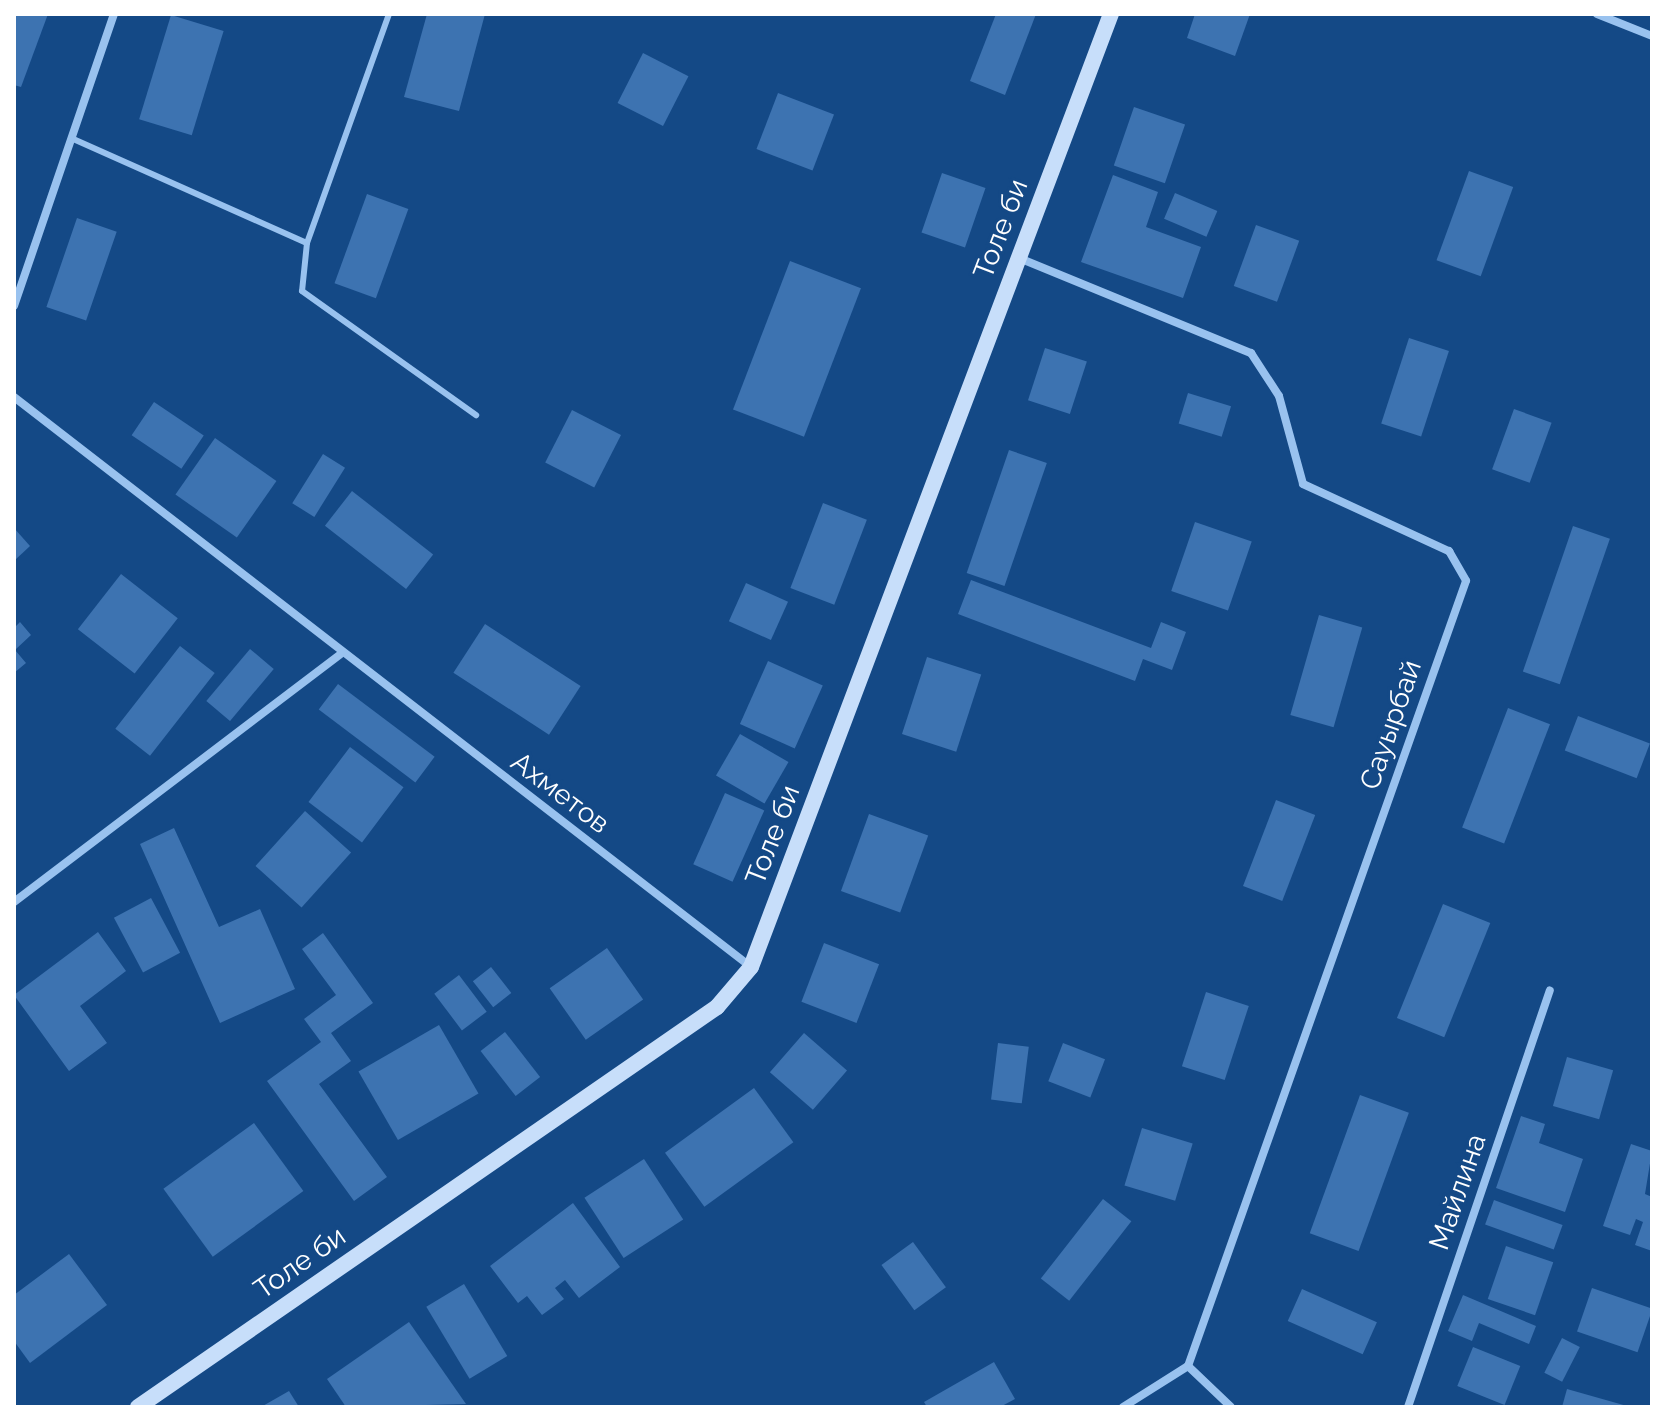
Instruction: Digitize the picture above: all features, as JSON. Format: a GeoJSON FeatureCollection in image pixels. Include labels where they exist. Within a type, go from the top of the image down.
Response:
{"type":"FeatureCollection","features":[{"type":"Feature","properties":{"kind":"main road","name":"Толе би"},"geometry":{"type":"LineString","coordinates":[[138,1407],[717,1007],[751,967],[1111,14]]}},
{"type":"Feature","properties":{"kind":"street"},"geometry":{"type":"LineString","coordinates":[[14,306],[114,14]]}},
{"type":"Feature","properties":{"kind":"street"},"geometry":{"type":"LineString","coordinates":[[1597,14],[1652,36]]}},
{"type":"Feature","properties":{"kind":"street","name":"Сауырбай"},"geometry":{"type":"LineString","coordinates":[[1018,258],[1251,353],[1279,396],[1303,484],[1449,551],[1466,581],[1188,1366]]}},
{"type":"Feature","properties":{"kind":"street","name":"Ахметов"},"geometry":{"type":"LineString","coordinates":[[14,397],[341,654],[751,967]]}},
{"type":"Feature","properties":{"kind":"street"},"geometry":{"type":"LineString","coordinates":[[14,902],[341,654]]}},
{"type":"Feature","properties":{"kind":"street","name":"Майлина"},"geometry":{"type":"LineString","coordinates":[[1408,1407],[1550,991]]}},
{"type":"Feature","properties":{"kind":"street"},"geometry":{"type":"LineString","coordinates":[[1123,1407],[1188,1366],[1231,1407]]}},
{"type":"Feature","properties":{"kind":"lane"},"geometry":{"type":"LineString","coordinates":[[389,14],[307,243],[302,291],[476,415]]}},
{"type":"Feature","properties":{"kind":"lane"},"geometry":{"type":"LineString","coordinates":[[71,138],[307,243]]}},
{"type":"Feature","properties":{"kind":"building"},"geometry":{"type":"Polygon","coordinates":[[[14,14],[48,14],[21,87],[14,85],[14,14]]]}},
{"type":"Feature","properties":{"kind":"building"},"geometry":{"type":"Polygon","coordinates":[[[427,14],[485,14],[459,111],[404,97],[427,14]]]}},
{"type":"Feature","properties":{"kind":"building"},"geometry":{"type":"Polygon","coordinates":[[[996,14],[1036,14],[1005,95],[970,81],[996,14]]]}},
{"type":"Feature","properties":{"kind":"building"},"geometry":{"type":"Polygon","coordinates":[[[1195,14],[1250,14],[1235,56],[1187,38],[1195,14]]]}},
{"type":"Feature","properties":{"kind":"building"},"geometry":{"type":"Polygon","coordinates":[[[171,15],[224,31],[192,135],[139,119],[171,15]]]}},
{"type":"Feature","properties":{"kind":"building"},"geometry":{"type":"Polygon","coordinates":[[[643,53],[688,76],[663,126],[618,103],[643,53]]]}},
{"type":"Feature","properties":{"kind":"building"},"geometry":{"type":"Polygon","coordinates":[[[778,93],[834,115],[813,171],[756,149],[778,93]]]}},
{"type":"Feature","properties":{"kind":"building"},"geometry":{"type":"Polygon","coordinates":[[[1134,107],[1185,125],[1165,183],[1114,166],[1134,107]]]}},
{"type":"Feature","properties":{"kind":"building"},"geometry":{"type":"Polygon","coordinates":[[[1469,171],[1513,187],[1481,276],[1437,260],[1469,171]]]}},
{"type":"Feature","properties":{"kind":"building"},"geometry":{"type":"Polygon","coordinates":[[[942,173],[985,188],[965,248],[921,233],[942,173]]]}},
{"type":"Feature","properties":{"kind":"building"},"geometry":{"type":"Polygon","coordinates":[[[1113,175],[1158,192],[1146,227],[1201,247],[1183,298],[1081,262],[1113,175]]]}},
{"type":"Feature","properties":{"kind":"building"},"geometry":{"type":"Polygon","coordinates":[[[1175,193],[1217,211],[1206,237],[1164,219],[1175,193]]]}},
{"type":"Feature","properties":{"kind":"building"},"geometry":{"type":"Polygon","coordinates":[[[367,194],[408,209],[376,298],[335,283],[367,194]]]}},
{"type":"Feature","properties":{"kind":"building"},"geometry":{"type":"Polygon","coordinates":[[[77,218],[117,232],[86,321],[46,307],[77,218]]]}},
{"type":"Feature","properties":{"kind":"building"},"geometry":{"type":"Polygon","coordinates":[[[1256,225],[1299,241],[1277,302],[1234,286],[1256,225]]]}},
{"type":"Feature","properties":{"kind":"building"},"geometry":{"type":"Polygon","coordinates":[[[790,261],[861,288],[804,437],[733,409],[790,261]]]}},
{"type":"Feature","properties":{"kind":"building"},"geometry":{"type":"Polygon","coordinates":[[[1409,338],[1449,351],[1421,437],[1381,424],[1409,338]]]}},
{"type":"Feature","properties":{"kind":"building"},"geometry":{"type":"Polygon","coordinates":[[[1045,348],[1087,362],[1070,414],[1028,400],[1045,348]]]}},
{"type":"Feature","properties":{"kind":"building"},"geometry":{"type":"Polygon","coordinates":[[[1188,393],[1231,406],[1222,437],[1179,424],[1188,393]]]}},
{"type":"Feature","properties":{"kind":"building"},"geometry":{"type":"Polygon","coordinates":[[[154,402],[204,436],[181,469],[132,435],[154,402]]]}},
{"type":"Feature","properties":{"kind":"building"},"geometry":{"type":"Polygon","coordinates":[[[1514,409],[1552,423],[1530,483],[1492,469],[1514,409]]]}},
{"type":"Feature","properties":{"kind":"building"},"geometry":{"type":"Polygon","coordinates":[[[572,410],[621,435],[594,488],[545,463],[572,410]]]}},
{"type":"Feature","properties":{"kind":"building"},"geometry":{"type":"Polygon","coordinates":[[[215,438],[276,481],[237,538],[175,495],[215,438]]]}},
{"type":"Feature","properties":{"kind":"building"},"geometry":{"type":"Polygon","coordinates":[[[1009,450],[1047,463],[1004,586],[967,573],[1009,450]]]}},
{"type":"Feature","properties":{"kind":"building"},"geometry":{"type":"Polygon","coordinates":[[[323,454],[345,468],[314,517],[292,503],[323,454]]]}},
{"type":"Feature","properties":{"kind":"building"},"geometry":{"type":"Polygon","coordinates":[[[352,491],[433,554],[406,589],[325,526],[352,491]]]}},
{"type":"Feature","properties":{"kind":"building"},"geometry":{"type":"Polygon","coordinates":[[[823,503],[867,520],[834,605],[790,588],[823,503]]]}},
{"type":"Feature","properties":{"kind":"building"},"geometry":{"type":"Polygon","coordinates":[[[1195,522],[1252,542],[1228,611],[1171,591],[1195,522]]]}},
{"type":"Feature","properties":{"kind":"building"},"geometry":{"type":"Polygon","coordinates":[[[1573,526],[1610,539],[1560,684],[1523,672],[1573,526]]]}},
{"type":"Feature","properties":{"kind":"building"},"geometry":{"type":"Polygon","coordinates":[[[14,528],[30,546],[14,561],[14,528]]]}},
{"type":"Feature","properties":{"kind":"building"},"geometry":{"type":"Polygon","coordinates":[[[121,574],[178,618],[135,673],[78,629],[121,574]]]}},
{"type":"Feature","properties":{"kind":"building"},"geometry":{"type":"Polygon","coordinates":[[[971,580],[1151,648],[1161,622],[1186,632],[1172,670],[1143,659],[1135,681],[958,614],[971,580]]]}},
{"type":"Feature","properties":{"kind":"building"},"geometry":{"type":"Polygon","coordinates":[[[746,583],[788,602],[771,640],[729,621],[746,583]]]}},
{"type":"Feature","properties":{"kind":"building"},"geometry":{"type":"Polygon","coordinates":[[[1319,615],[1362,627],[1334,727],[1290,715],[1319,615]]]}},
{"type":"Feature","properties":{"kind":"building"},"geometry":{"type":"Polygon","coordinates":[[[20,622],[31,635],[15,650],[26,663],[14,673],[14,628],[20,622]]]}},
{"type":"Feature","properties":{"kind":"building"},"geometry":{"type":"Polygon","coordinates":[[[485,624],[581,686],[549,735],[453,673],[485,624]]]}},
{"type":"Feature","properties":{"kind":"building"},"geometry":{"type":"Polygon","coordinates":[[[180,646],[215,673],[150,756],[115,729],[180,646]]]}},
{"type":"Feature","properties":{"kind":"building"},"geometry":{"type":"Polygon","coordinates":[[[250,649],[274,669],[230,721],[206,701],[250,649]]]}},
{"type":"Feature","properties":{"kind":"building"},"geometry":{"type":"Polygon","coordinates":[[[927,657],[981,675],[956,752],[902,734],[927,657]]]}},
{"type":"Feature","properties":{"kind":"building"},"geometry":{"type":"Polygon","coordinates":[[[768,661],[823,685],[795,748],[740,724],[768,661]]]}},
{"type":"Feature","properties":{"kind":"building"},"geometry":{"type":"Polygon","coordinates":[[[338,684],[435,757],[415,782],[319,710],[338,684]]]}},
{"type":"Feature","properties":{"kind":"building"},"geometry":{"type":"Polygon","coordinates":[[[1508,708],[1550,724],[1504,844],[1462,827],[1508,708]]]}},
{"type":"Feature","properties":{"kind":"building"},"geometry":{"type":"Polygon","coordinates":[[[1578,716],[1650,744],[1637,778],[1565,751],[1578,716]]]}},
{"type":"Feature","properties":{"kind":"building"},"geometry":{"type":"Polygon","coordinates":[[[740,734],[788,762],[764,804],[716,776],[740,734]]]}},
{"type":"Feature","properties":{"kind":"building"},"geometry":{"type":"Polygon","coordinates":[[[350,747],[404,787],[362,842],[308,802],[350,747]]]}},
{"type":"Feature","properties":{"kind":"building"},"geometry":{"type":"Polygon","coordinates":[[[725,793],[764,810],[733,882],[693,864],[725,793]]]}},
{"type":"Feature","properties":{"kind":"building"},"geometry":{"type":"Polygon","coordinates":[[[1276,800],[1315,815],[1282,901],[1243,886],[1276,800]]]}},
{"type":"Feature","properties":{"kind":"building"},"geometry":{"type":"Polygon","coordinates":[[[305,811],[351,852],[302,907],[255,866],[305,811]]]}},
{"type":"Feature","properties":{"kind":"building"},"geometry":{"type":"Polygon","coordinates":[[[869,814],[928,836],[900,913],[841,891],[869,814]]]}},
{"type":"Feature","properties":{"kind":"building"},"geometry":{"type":"Polygon","coordinates":[[[174,828],[219,927],[260,909],[295,989],[220,1023],[140,844],[174,828]]]}},
{"type":"Feature","properties":{"kind":"building"},"geometry":{"type":"Polygon","coordinates":[[[151,898],[180,953],[143,972],[114,918],[151,898]]]}},
{"type":"Feature","properties":{"kind":"building"},"geometry":{"type":"Polygon","coordinates":[[[1443,904],[1490,923],[1444,1037],[1397,1018],[1443,904]]]}},
{"type":"Feature","properties":{"kind":"building"},"geometry":{"type":"Polygon","coordinates":[[[98,932],[126,971],[80,1006],[107,1043],[69,1071],[14,995],[98,932]]]}},
{"type":"Feature","properties":{"kind":"building"},"geometry":{"type":"Polygon","coordinates":[[[323,933],[373,1003],[331,1033],[351,1061],[319,1084],[387,1177],[354,1201],[267,1081],[321,1042],[304,1019],[336,995],[302,949],[323,933]]]}},
{"type":"Feature","properties":{"kind":"building"},"geometry":{"type":"Polygon","coordinates":[[[824,943],[879,964],[857,1023],[801,1002],[824,943]]]}},
{"type":"Feature","properties":{"kind":"building"},"geometry":{"type":"Polygon","coordinates":[[[607,948],[643,1000],[586,1040],[550,988],[607,948]]]}},
{"type":"Feature","properties":{"kind":"building"},"geometry":{"type":"Polygon","coordinates":[[[491,967],[511,993],[493,1007],[473,981],[491,967]]]}},
{"type":"Feature","properties":{"kind":"building"},"geometry":{"type":"Polygon","coordinates":[[[459,975],[487,1012],[462,1030],[434,994],[459,975]]]}},
{"type":"Feature","properties":{"kind":"building"},"geometry":{"type":"Polygon","coordinates":[[[1206,992],[1249,1006],[1225,1080],[1182,1066],[1206,992]]]}},
{"type":"Feature","properties":{"kind":"building"},"geometry":{"type":"Polygon","coordinates":[[[439,1025],[478,1093],[398,1140],[358,1072],[439,1025]]]}},
{"type":"Feature","properties":{"kind":"building"},"geometry":{"type":"Polygon","coordinates":[[[505,1032],[540,1077],[516,1096],[481,1051],[505,1032]]]}},
{"type":"Feature","properties":{"kind":"building"},"geometry":{"type":"Polygon","coordinates":[[[804,1033],[847,1070],[813,1110],[770,1072],[804,1033]]]}},
{"type":"Feature","properties":{"kind":"building"},"geometry":{"type":"Polygon","coordinates":[[[998,1043],[1029,1047],[1022,1103],[991,1100],[998,1043]]]}},
{"type":"Feature","properties":{"kind":"building"},"geometry":{"type":"Polygon","coordinates":[[[1063,1043],[1105,1059],[1090,1097],[1048,1081],[1063,1043]]]}},
{"type":"Feature","properties":{"kind":"building"},"geometry":{"type":"Polygon","coordinates":[[[1567,1057],[1613,1070],[1599,1119],[1553,1106],[1567,1057]]]}},
{"type":"Feature","properties":{"kind":"building"},"geometry":{"type":"Polygon","coordinates":[[[754,1088],[793,1142],[704,1207],[665,1153],[754,1088]]]}},
{"type":"Feature","properties":{"kind":"building"},"geometry":{"type":"Polygon","coordinates":[[[1360,1095],[1409,1113],[1359,1251],[1310,1233],[1360,1095]]]}},
{"type":"Feature","properties":{"kind":"building"},"geometry":{"type":"Polygon","coordinates":[[[1521,1116],[1545,1124],[1539,1143],[1583,1159],[1565,1212],[1496,1188],[1521,1116]]]}},
{"type":"Feature","properties":{"kind":"building"},"geometry":{"type":"Polygon","coordinates":[[[254,1123],[303,1191],[213,1257],[163,1189],[254,1123]]]}},
{"type":"Feature","properties":{"kind":"building"},"geometry":{"type":"Polygon","coordinates":[[[1142,1128],[1193,1143],[1175,1201],[1124,1185],[1142,1128]]]}},
{"type":"Feature","properties":{"kind":"building"},"geometry":{"type":"Polygon","coordinates":[[[1631,1144],[1652,1151],[1645,1194],[1652,1197],[1652,1251],[1635,1245],[1643,1222],[1636,1219],[1630,1235],[1603,1226],[1631,1144]]]}},
{"type":"Feature","properties":{"kind":"building"},"geometry":{"type":"Polygon","coordinates":[[[644,1159],[683,1219],[624,1258],[584,1198],[644,1159]]]}},
{"type":"Feature","properties":{"kind":"building"},"geometry":{"type":"Polygon","coordinates":[[[1103,1199],[1131,1221],[1069,1301],[1041,1279],[1103,1199]]]}},
{"type":"Feature","properties":{"kind":"building"},"geometry":{"type":"Polygon","coordinates":[[[1494,1200],[1563,1225],[1554,1249],[1485,1224],[1494,1200]]]}},
{"type":"Feature","properties":{"kind":"building"},"geometry":{"type":"Polygon","coordinates":[[[573,1203],[620,1267],[579,1298],[565,1280],[555,1288],[564,1299],[542,1315],[527,1296],[518,1303],[490,1266],[573,1203]]]}},
{"type":"Feature","properties":{"kind":"building"},"geometry":{"type":"Polygon","coordinates":[[[913,1242],[946,1287],[914,1310],[881,1265],[913,1242]]]}},
{"type":"Feature","properties":{"kind":"building"},"geometry":{"type":"Polygon","coordinates":[[[1506,1246],[1553,1262],[1535,1315],[1488,1299],[1506,1246]]]}},
{"type":"Feature","properties":{"kind":"building"},"geometry":{"type":"Polygon","coordinates":[[[69,1254],[107,1305],[30,1363],[14,1341],[14,1295],[69,1254]]]}},
{"type":"Feature","properties":{"kind":"building"},"geometry":{"type":"Polygon","coordinates":[[[464,1284],[507,1356],[470,1379],[426,1307],[464,1284]]]}},
{"type":"Feature","properties":{"kind":"building"},"geometry":{"type":"Polygon","coordinates":[[[1592,1288],[1652,1309],[1638,1352],[1577,1331],[1592,1288]]]}},
{"type":"Feature","properties":{"kind":"building"},"geometry":{"type":"Polygon","coordinates":[[[1302,1289],[1377,1322],[1363,1354],[1288,1321],[1302,1289]]]}},
{"type":"Feature","properties":{"kind":"building"},"geometry":{"type":"Polygon","coordinates":[[[1463,1295],[1536,1326],[1529,1344],[1479,1323],[1472,1341],[1448,1331],[1463,1295]]]}},
{"type":"Feature","properties":{"kind":"building"},"geometry":{"type":"Polygon","coordinates":[[[409,1322],[466,1404],[346,1407],[327,1379],[409,1322]]]}},
{"type":"Feature","properties":{"kind":"building"},"geometry":{"type":"Polygon","coordinates":[[[1562,1338],[1580,1347],[1562,1382],[1544,1373],[1562,1338]]]}},
{"type":"Feature","properties":{"kind":"building"},"geometry":{"type":"Polygon","coordinates":[[[1473,1347],[1520,1366],[1505,1405],[1457,1386],[1473,1347]]]}},
{"type":"Feature","properties":{"kind":"building"},"geometry":{"type":"Polygon","coordinates":[[[994,1362],[1015,1399],[1000,1407],[927,1407],[924,1402],[994,1362]]]}},
{"type":"Feature","properties":{"kind":"building"},"geometry":{"type":"Polygon","coordinates":[[[1567,1389],[1627,1406],[1627,1407],[1562,1407],[1567,1389]]]}},
{"type":"Feature","properties":{"kind":"building"},"geometry":{"type":"Polygon","coordinates":[[[289,1391],[299,1407],[261,1407],[289,1391]]]}}]}
